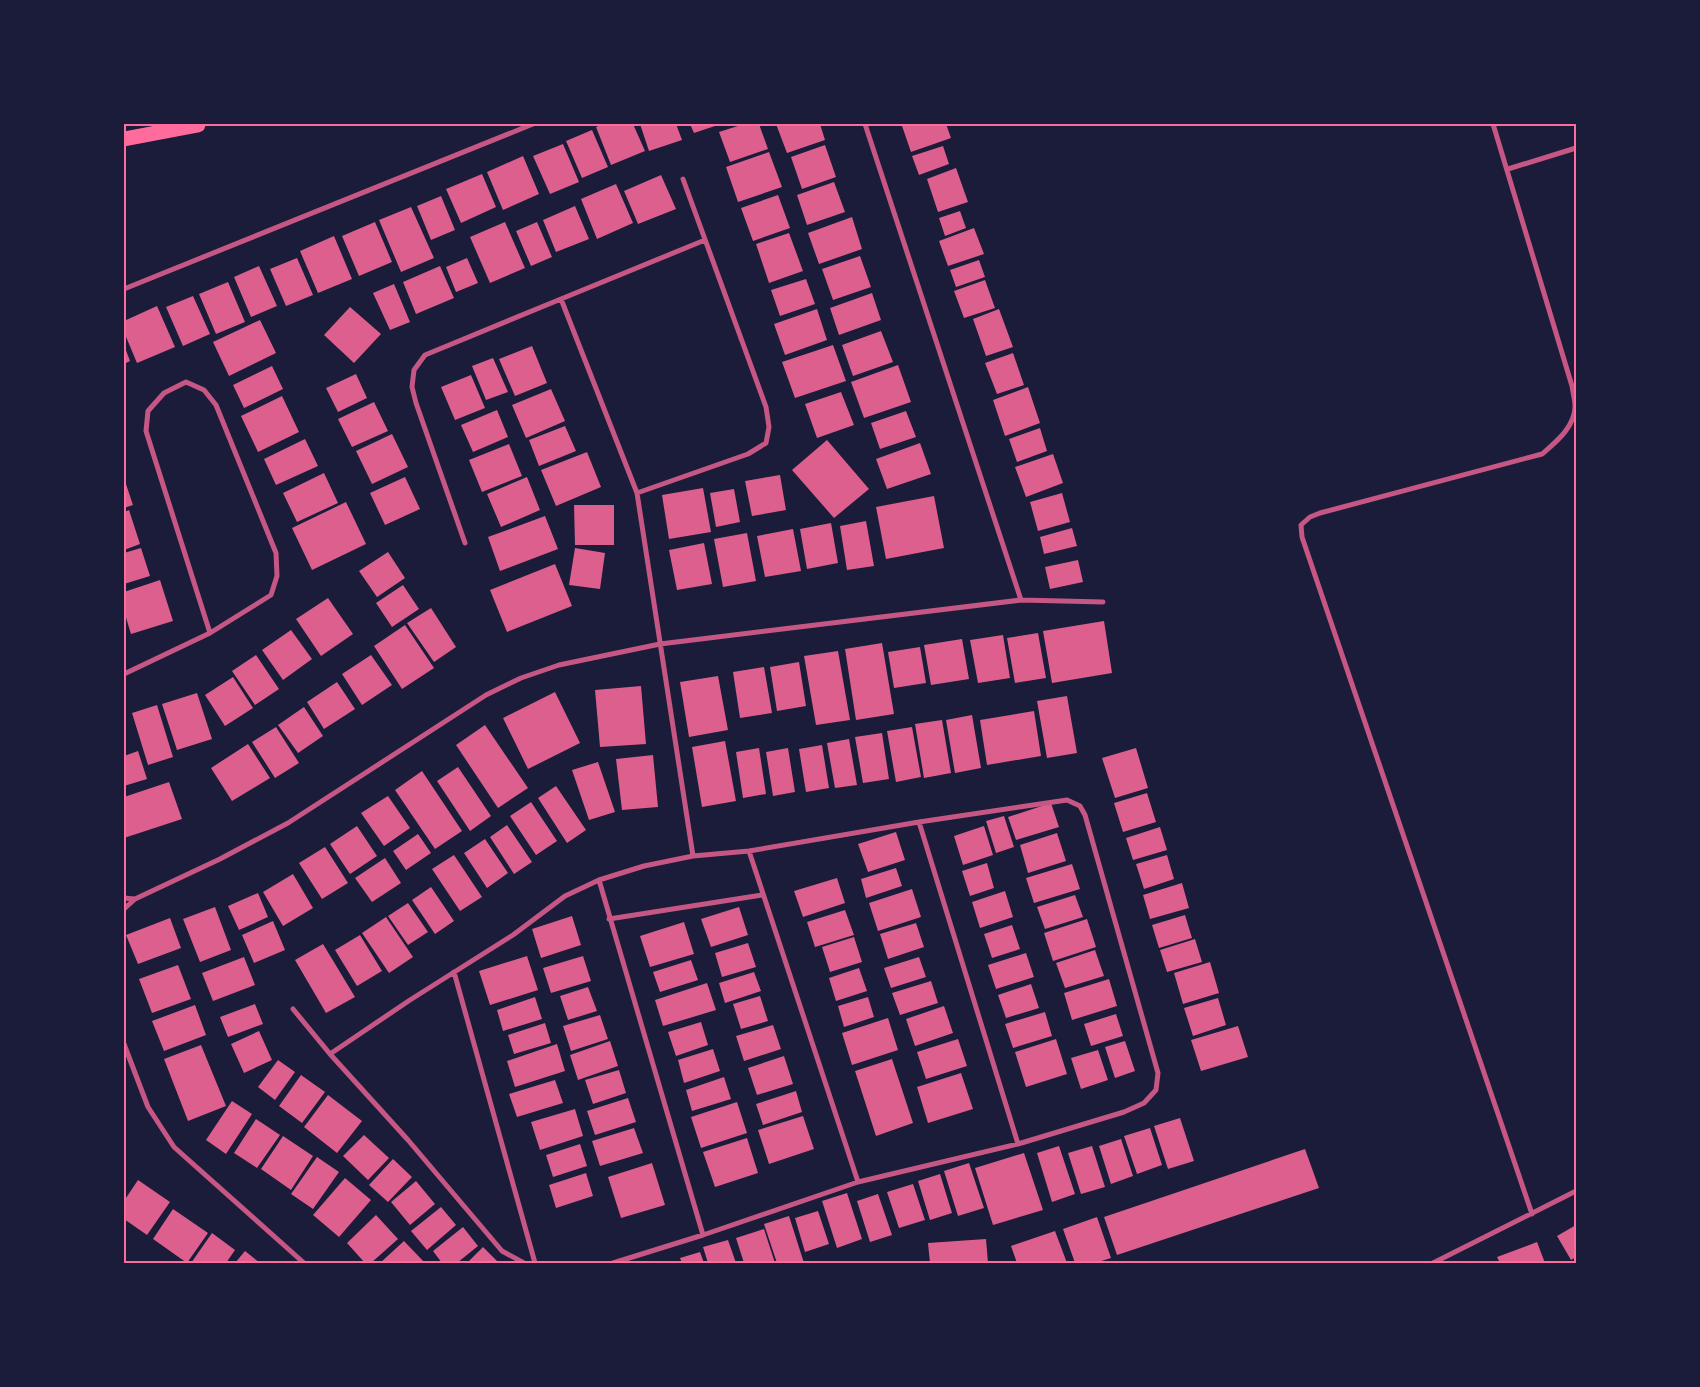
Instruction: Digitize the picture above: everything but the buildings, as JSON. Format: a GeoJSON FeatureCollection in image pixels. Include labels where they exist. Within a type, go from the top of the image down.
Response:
{"type":"FeatureCollection","features":[{"type":"Feature","properties":{"kind":"highway"},"geometry":{"type":"LineString","coordinates":[[124,139],[199,124]]}},
{"type":"Feature","properties":{"kind":"street"},"geometry":{"type":"LineString","coordinates":[[124,289],[533,124]]}},
{"type":"Feature","properties":{"kind":"street"},"geometry":{"type":"LineString","coordinates":[[865,124],[1021,600]]}},
{"type":"Feature","properties":{"kind":"street"},"geometry":{"type":"LineString","coordinates":[[1493,124],[1572,386],[1575,408],[1563,435],[1542,454],[1320,513],[1310,517],[1301,525],[1302,537],[1345,667],[1532,1214]]}},
{"type":"Feature","properties":{"kind":"street"},"geometry":{"type":"LineString","coordinates":[[1508,169],[1576,148]]}},
{"type":"Feature","properties":{"kind":"street"},"geometry":{"type":"LineString","coordinates":[[637,493],[748,454],[766,443],[769,426],[766,407],[683,179]]}},
{"type":"Feature","properties":{"kind":"street"},"geometry":{"type":"LineString","coordinates":[[465,543],[416,404],[412,387],[414,370],[425,355],[705,240]]}},
{"type":"Feature","properties":{"kind":"street"},"geometry":{"type":"LineString","coordinates":[[561,299],[637,493],[692,856]]}},
{"type":"Feature","properties":{"kind":"street"},"geometry":{"type":"LineString","coordinates":[[124,674],[210,633],[271,595],[277,576],[276,553],[216,405],[204,390],[186,382],[164,393],[148,411],[146,431],[210,633]]}},
{"type":"Feature","properties":{"kind":"street"},"geometry":{"type":"LineString","coordinates":[[124,909],[135,899],[220,859],[288,823],[486,696],[521,678],[559,665],[660,644],[1021,600],[1104,602]]}},
{"type":"Feature","properties":{"kind":"street"},"geometry":{"type":"LineString","coordinates":[[330,1054],[513,935],[566,896],[599,880],[644,866],[692,856],[749,851],[919,822],[1066,800],[1080,806],[1085,815],[1158,1073],[1156,1090],[1144,1103],[1124,1112],[1018,1144],[858,1182],[704,1235],[613,1263]]}},
{"type":"Feature","properties":{"kind":"street"},"geometry":{"type":"LineString","coordinates":[[919,822],[1018,1144]]}},
{"type":"Feature","properties":{"kind":"street"},"geometry":{"type":"LineString","coordinates":[[749,851],[858,1182]]}},
{"type":"Feature","properties":{"kind":"street"},"geometry":{"type":"LineString","coordinates":[[599,880],[704,1235]]}},
{"type":"Feature","properties":{"kind":"street"},"geometry":{"type":"LineString","coordinates":[[609,919],[762,895]]}},
{"type":"Feature","properties":{"kind":"street"},"geometry":{"type":"LineString","coordinates":[[124,898],[135,899]]}},
{"type":"Feature","properties":{"kind":"street"},"geometry":{"type":"LineString","coordinates":[[454,972],[535,1263]]}},
{"type":"Feature","properties":{"kind":"street"},"geometry":{"type":"LineString","coordinates":[[293,1008],[330,1054],[408,1140],[502,1250],[524,1263]]}},
{"type":"Feature","properties":{"kind":"street"},"geometry":{"type":"LineString","coordinates":[[124,1044],[148,1107],[174,1147],[304,1263]]}},
{"type":"Feature","properties":{"kind":"street"},"geometry":{"type":"LineString","coordinates":[[1433,1263],[1576,1192]]}}]}
